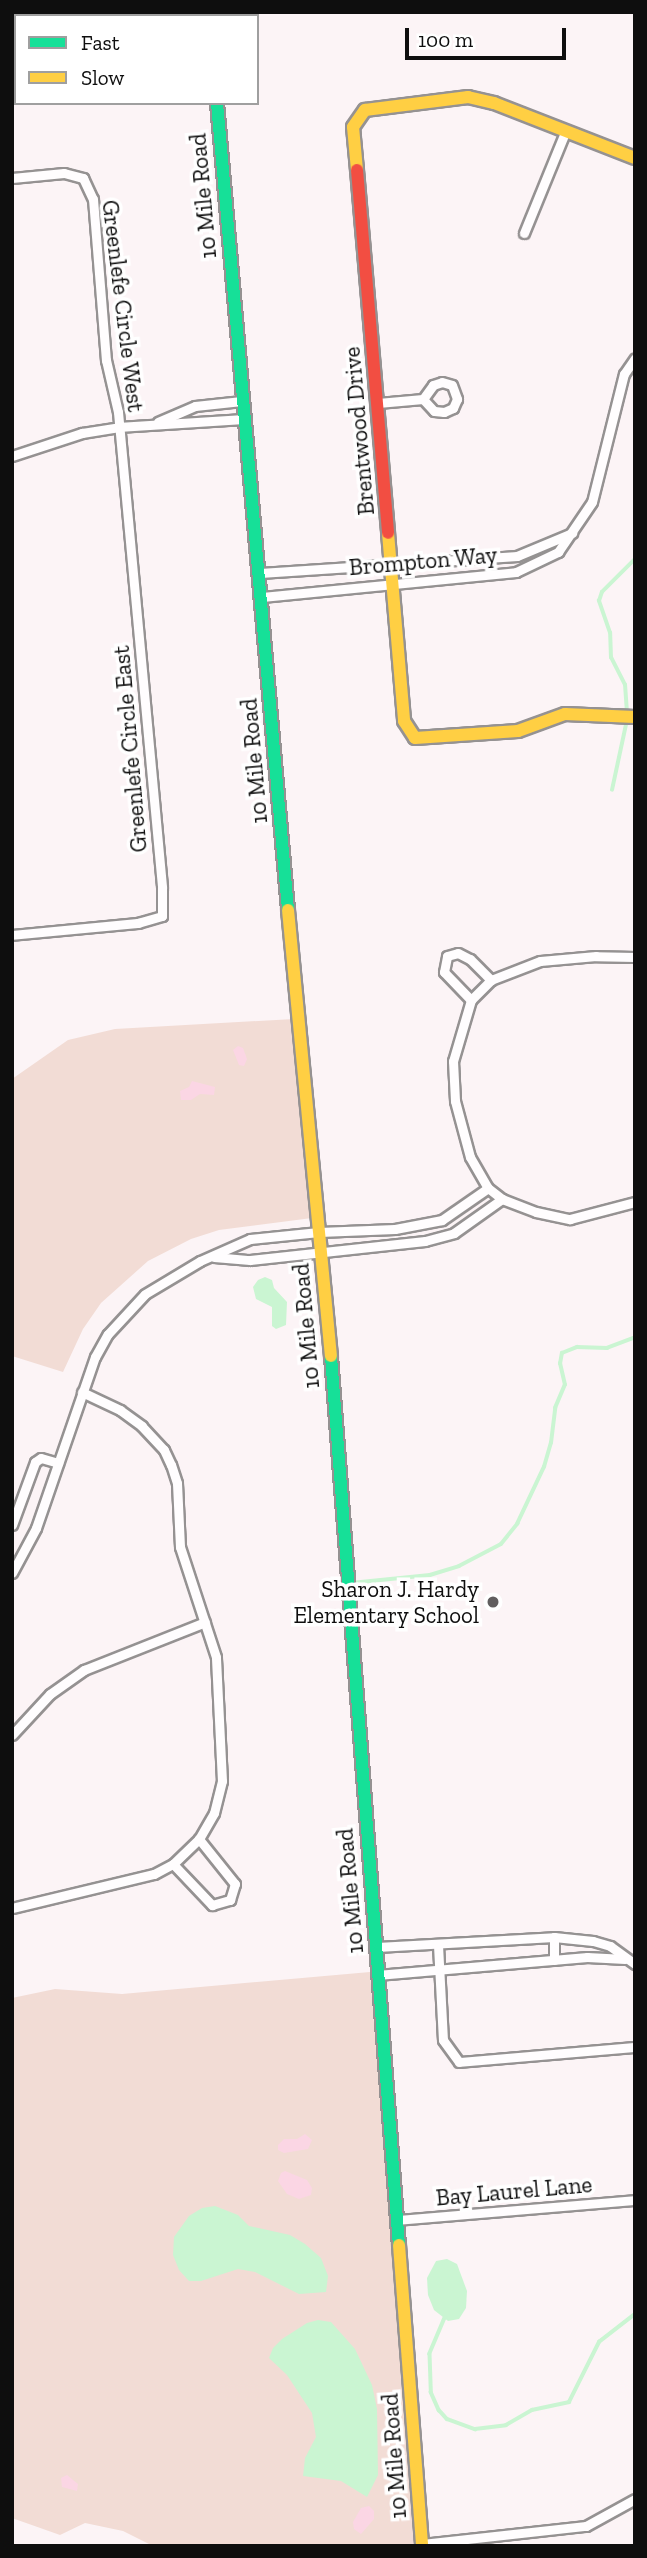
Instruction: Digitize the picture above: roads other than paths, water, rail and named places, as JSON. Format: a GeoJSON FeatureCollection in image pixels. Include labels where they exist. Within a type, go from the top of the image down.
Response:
{"type":"FeatureCollection","features":[{"type":"Feature","properties":{"kind":"main road","name":"Brentwood Drive"},"geometry":{"type":"LineString","coordinates":[[566,130],[494,103],[468,97],[365,110],[357,117],[353,127],[404,721],[415,738],[518,731],[565,714],[635,717]]}},
{"type":"Feature","properties":{"kind":"main road","name":"10 Mile Road"},"geometry":{"type":"LineString","coordinates":[[216,105],[260,573],[273,752],[320,1231],[422,2545]]}},
{"type":"Feature","properties":{"kind":"main road"},"geometry":{"type":"LineString","coordinates":[[566,130],[635,158]]}},
{"type":"Feature","properties":{"kind":"street"},"geometry":{"type":"LineString","coordinates":[[524,233],[566,130]]}},
{"type":"Feature","properties":{"kind":"street","name":"Greenlefe Circle West"},"geometry":{"type":"LineString","coordinates":[[12,178],[64,173],[83,178],[93,199],[106,360],[118,412],[118,427]]}},
{"type":"Feature","properties":{"kind":"street","name":"Brompton Way"},"geometry":{"type":"LineString","coordinates":[[262,597],[516,572],[558,552],[592,502],[624,374],[635,358]]}},
{"type":"Feature","properties":{"kind":"street"},"geometry":{"type":"LineString","coordinates":[[378,403],[424,399]]}},
{"type":"Feature","properties":{"kind":"street"},"geometry":{"type":"LineString","coordinates":[[153,424],[195,406],[242,401]]}},
{"type":"Feature","properties":{"kind":"street"},"geometry":{"type":"LineString","coordinates":[[12,456],[82,433],[118,427],[244,419]]}},
{"type":"Feature","properties":{"kind":"street","name":"Greenlefe Circle East"},"geometry":{"type":"LineString","coordinates":[[12,935],[138,923],[162,915],[162,888],[118,427]]}},
{"type":"Feature","properties":{"kind":"street","name":"Brompton Way"},"geometry":{"type":"LineString","coordinates":[[260,573],[517,556],[573,532]]}},
{"type":"Feature","properties":{"kind":"street"},"geometry":{"type":"LineString","coordinates":[[471,1000],[444,972],[447,956],[458,953],[470,959],[491,980]]}},
{"type":"Feature","properties":{"kind":"street"},"geometry":{"type":"LineString","coordinates":[[635,957],[596,956],[540,961],[491,980],[471,1000],[453,1061],[455,1101],[470,1157],[488,1188],[502,1199],[536,1212],[570,1219],[635,1202]]}},
{"type":"Feature","properties":{"kind":"street"},"geometry":{"type":"LineString","coordinates":[[12,1573],[36,1528],[95,1357],[108,1334],[145,1294],[192,1265],[250,1239],[320,1231],[395,1229],[442,1220],[488,1188]]}},
{"type":"Feature","properties":{"kind":"street"},"geometry":{"type":"LineString","coordinates":[[214,1257],[250,1260],[425,1241],[454,1233],[502,1199]]}},
{"type":"Feature","properties":{"kind":"street"},"geometry":{"type":"LineString","coordinates":[[12,1908],[154,1874],[173,1864],[199,1839],[214,1813],[223,1765],[216,1657],[180,1547],[177,1483],[168,1458],[142,1426],[120,1410],[82,1392]]}},
{"type":"Feature","properties":{"kind":"street"},"geometry":{"type":"LineString","coordinates":[[12,1525],[36,1462],[41,1458],[58,1464]]}},
{"type":"Feature","properties":{"kind":"street"},"geometry":{"type":"LineString","coordinates":[[12,1735],[50,1694],[84,1670],[205,1622]]}},
{"type":"Feature","properties":{"kind":"street"},"geometry":{"type":"LineString","coordinates":[[173,1864],[212,1905],[230,1900],[235,1884],[199,1839]]}},
{"type":"Feature","properties":{"kind":"street"},"geometry":{"type":"LineString","coordinates":[[377,1947],[554,1937],[593,1941],[610,1946],[635,1964]]}},
{"type":"Feature","properties":{"kind":"street"},"geometry":{"type":"LineString","coordinates":[[554,1937],[554,1960]]}},
{"type":"Feature","properties":{"kind":"street"},"geometry":{"type":"LineString","coordinates":[[438,1945],[443,2040],[459,2062],[635,2048]]}},
{"type":"Feature","properties":{"kind":"street"},"geometry":{"type":"LineString","coordinates":[[377,1975],[554,1960],[625,1959]]}},
{"type":"Feature","properties":{"kind":"street","name":"Bay Laurel Lane"},"geometry":{"type":"LineString","coordinates":[[397,2220],[635,2200]]}},
{"type":"Feature","properties":{"kind":"street"},"geometry":{"type":"LineString","coordinates":[[422,2545],[586,2526],[635,2499]]}},
{"type":"Feature","properties":{"kind":"waterway"},"geometry":{"type":"LineString","coordinates":[[627,713],[625,685],[611,658],[610,633],[599,601],[602,592],[635,559]]}},
{"type":"Feature","properties":{"kind":"waterway"},"geometry":{"type":"LineString","coordinates":[[612,790],[627,720]]}},
{"type":"Feature","properties":{"kind":"waterway"},"geometry":{"type":"LineString","coordinates":[[351,1583],[430,1575],[459,1566],[501,1544],[517,1524],[544,1467],[551,1443],[555,1408],[565,1385],[560,1364],[562,1353],[577,1347],[607,1348],[635,1337]]}},
{"type":"Feature","properties":{"kind":"waterway"},"geometry":{"type":"LineString","coordinates":[[445,2318],[430,2354],[431,2392],[439,2410],[447,2419],[475,2429],[506,2425],[532,2410],[569,2402],[599,2342],[635,2314]]}},
{"type":"Feature","properties":{"kind":"place","name":"Sharon J. Hardy Elementary School"},"geometry":{"type":"Point","coordinates":[493,1602]}}]}
